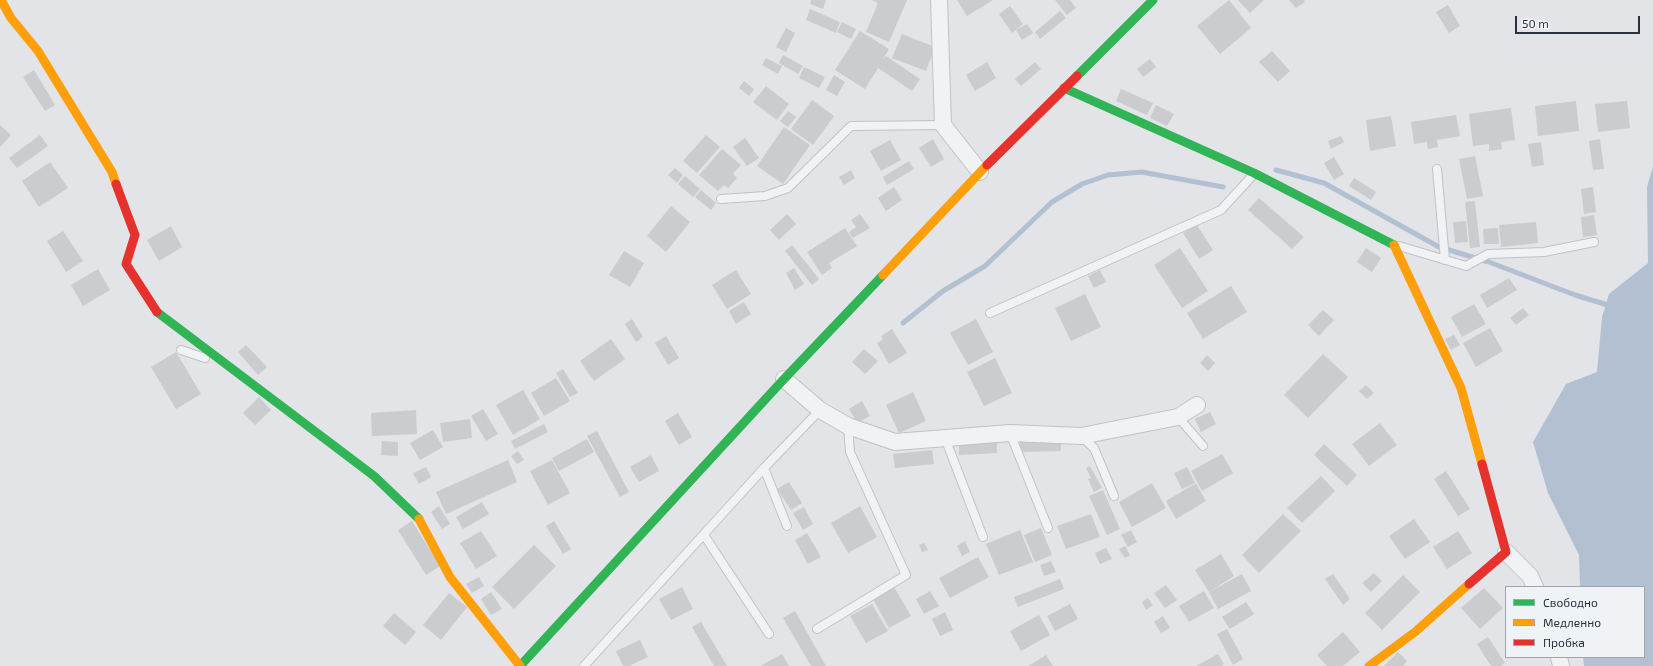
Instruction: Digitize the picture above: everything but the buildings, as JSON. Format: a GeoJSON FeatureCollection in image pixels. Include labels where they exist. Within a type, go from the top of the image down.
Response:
{"type":"FeatureCollection","features":[{"type":"Feature","properties":{"kind":"street"},"geometry":{"type":"LineString","coordinates":[[1,0],[6,20],[38,51],[112,172],[135,235],[126,264],[157,312],[374,476],[417,515],[450,577],[520,666],[784,379],[980,172],[1152,0]]}},
{"type":"Feature","properties":{"kind":"street"},"geometry":{"type":"LineString","coordinates":[[939,0],[943,125],[980,172]]}},
{"type":"Feature","properties":{"kind":"street"},"geometry":{"type":"LineString","coordinates":[[1064,88],[1254,173],[1394,245],[1461,388],[1506,552],[1530,576],[1535,586]]}},
{"type":"Feature","properties":{"kind":"street"},"geometry":{"type":"LineString","coordinates":[[784,379],[820,410],[848,426],[895,442],[1010,432],[1081,436],[1178,417],[1197,405]]}},
{"type":"Feature","properties":{"kind":"street"},"geometry":{"type":"LineString","coordinates":[[1369,666],[1415,632],[1506,552]]}},
{"type":"Feature","properties":{"kind":"lane"},"geometry":{"type":"LineString","coordinates":[[722,198],[765,196],[788,188],[851,126],[943,125]]}},
{"type":"Feature","properties":{"kind":"lane"},"geometry":{"type":"LineString","coordinates":[[1437,169],[1445,257]]}},
{"type":"Feature","properties":{"kind":"lane"},"geometry":{"type":"LineString","coordinates":[[990,313],[1221,210],[1254,173]]}},
{"type":"Feature","properties":{"kind":"lane"},"geometry":{"type":"LineString","coordinates":[[1394,245],[1445,257],[1466,266],[1488,254],[1544,252],[1594,242]]}},
{"type":"Feature","properties":{"kind":"lane"},"geometry":{"type":"LineString","coordinates":[[181,350],[228,367]]}},
{"type":"Feature","properties":{"kind":"lane"},"geometry":{"type":"LineString","coordinates":[[584,666],[764,468],[820,410]]}},
{"type":"Feature","properties":{"kind":"lane"},"geometry":{"type":"LineString","coordinates":[[1178,417],[1203,446]]}},
{"type":"Feature","properties":{"kind":"lane"},"geometry":{"type":"LineString","coordinates":[[817,629],[906,575],[850,452],[848,426]]}},
{"type":"Feature","properties":{"kind":"lane"},"geometry":{"type":"LineString","coordinates":[[1010,432],[1048,528]]}},
{"type":"Feature","properties":{"kind":"lane"},"geometry":{"type":"LineString","coordinates":[[1081,436],[1094,448],[1114,496]]}},
{"type":"Feature","properties":{"kind":"lane"},"geometry":{"type":"LineString","coordinates":[[945,438],[983,537]]}},
{"type":"Feature","properties":{"kind":"lane"},"geometry":{"type":"LineString","coordinates":[[764,468],[787,526]]}},
{"type":"Feature","properties":{"kind":"lane"},"geometry":{"type":"LineString","coordinates":[[704,535],[770,634]]}},
{"type":"Feature","properties":{"kind":"water"},"geometry":{"type":"Polygon","coordinates":[[[1653,166],[1653,666],[1584,666],[1583,658],[1645,658],[1645,586],[1580,586],[1579,555],[1548,493],[1533,442],[1566,384],[1597,372],[1602,317],[1609,294],[1648,263],[1647,187],[1653,166]]]}},
{"type":"Feature","properties":{"kind":"waterway"},"geometry":{"type":"LineString","coordinates":[[1276,170],[1324,183],[1439,247],[1489,262],[1575,295],[1611,306]]}},
{"type":"Feature","properties":{"kind":"waterway"},"geometry":{"type":"LineString","coordinates":[[903,323],[943,291],[985,266],[1052,202],[1082,184],[1108,175],[1142,172],[1223,187]]}},
{"type":"Feature","properties":{"kind":"traffic: fast"},"geometry":{"type":"LineString","coordinates":[[1077,76],[1153,0]]}},
{"type":"Feature","properties":{"kind":"traffic: fast"},"geometry":{"type":"LineString","coordinates":[[1064,88],[1254,173],[1394,245]]}},
{"type":"Feature","properties":{"kind":"traffic: fast"},"geometry":{"type":"LineString","coordinates":[[520,666],[784,379],[883,275]]}},
{"type":"Feature","properties":{"kind":"traffic: fast"},"geometry":{"type":"LineString","coordinates":[[157,312],[374,476],[419,519]]}},
{"type":"Feature","properties":{"kind":"traffic: slow"},"geometry":{"type":"LineString","coordinates":[[1,0],[11,18],[38,51],[112,172],[116,184]]}},
{"type":"Feature","properties":{"kind":"traffic: slow"},"geometry":{"type":"LineString","coordinates":[[883,275],[987,165]]}},
{"type":"Feature","properties":{"kind":"traffic: slow"},"geometry":{"type":"LineString","coordinates":[[1394,245],[1461,388],[1482,464]]}},
{"type":"Feature","properties":{"kind":"traffic: slow"},"geometry":{"type":"LineString","coordinates":[[419,519],[450,577],[520,666]]}},
{"type":"Feature","properties":{"kind":"traffic: slow"},"geometry":{"type":"LineString","coordinates":[[1369,666],[1415,632],[1469,584]]}},
{"type":"Feature","properties":{"kind":"traffic: jam"},"geometry":{"type":"LineString","coordinates":[[987,165],[1077,76]]}},
{"type":"Feature","properties":{"kind":"traffic: jam"},"geometry":{"type":"LineString","coordinates":[[116,184],[135,235],[126,264],[157,312]]}},
{"type":"Feature","properties":{"kind":"traffic: jam"},"geometry":{"type":"LineString","coordinates":[[1469,584],[1506,552],[1482,464]]}}]}
